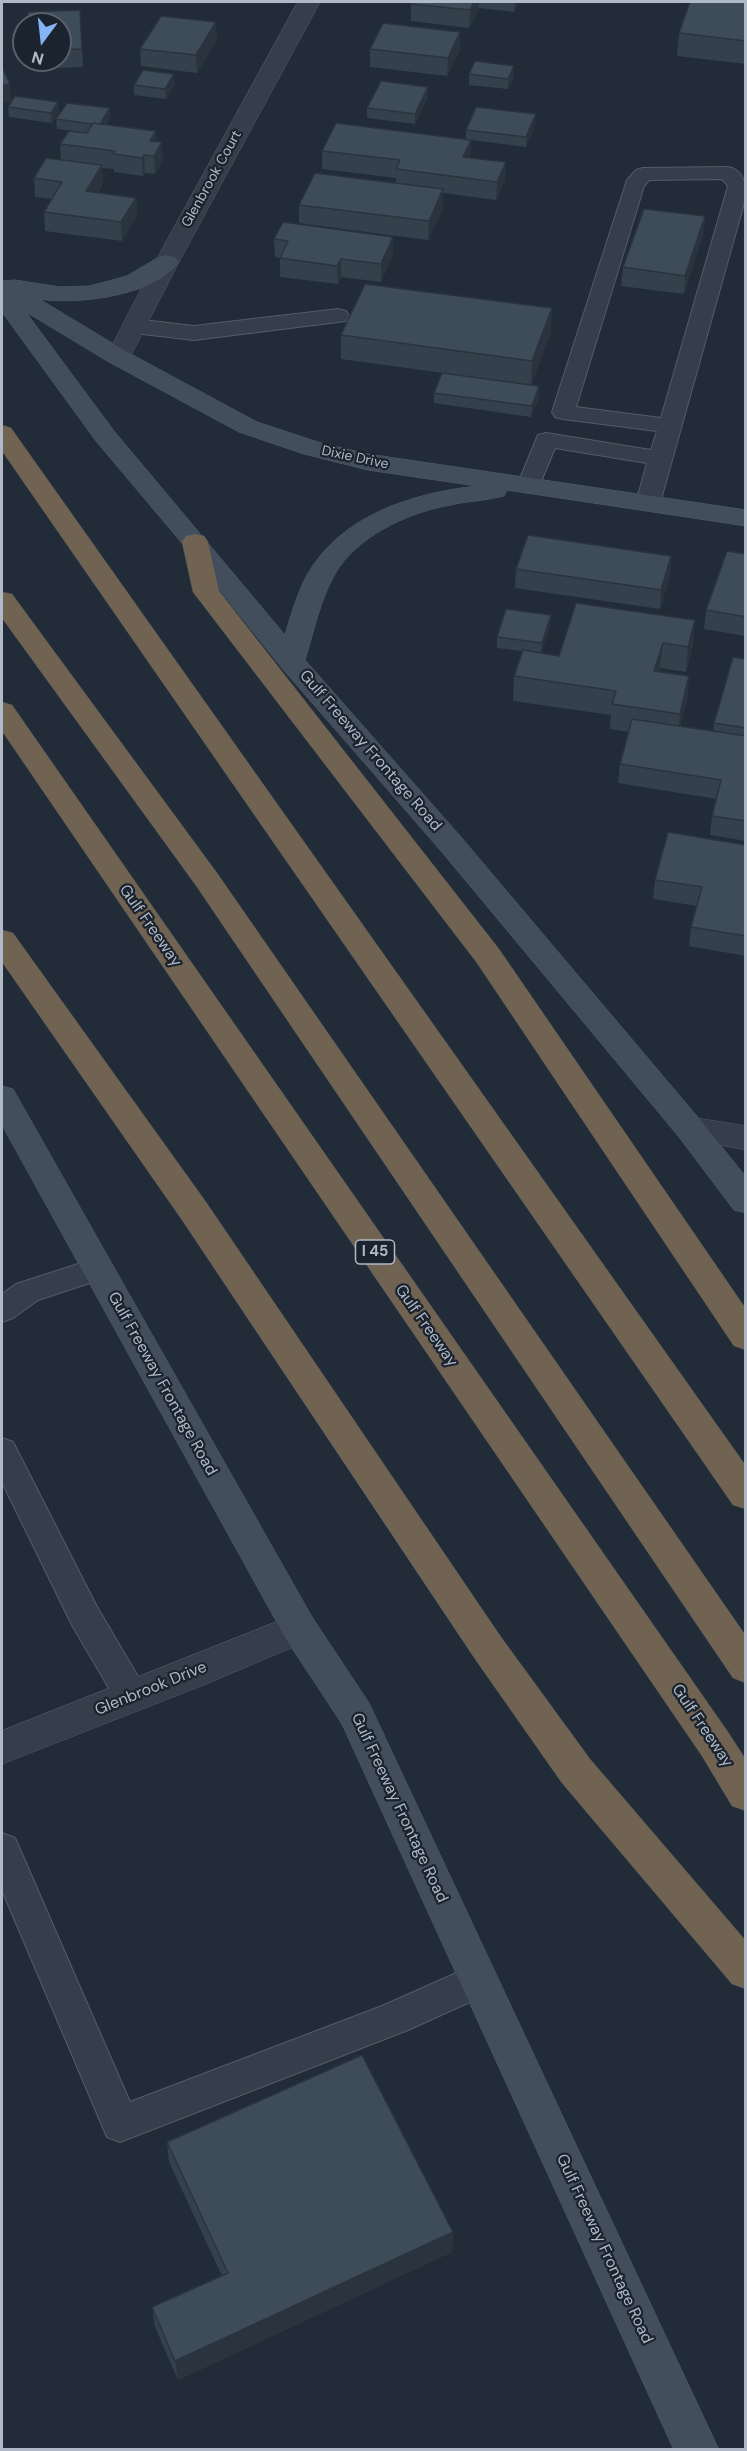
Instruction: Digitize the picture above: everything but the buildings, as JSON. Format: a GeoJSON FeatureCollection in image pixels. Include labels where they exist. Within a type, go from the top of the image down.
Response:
{"type":"FeatureCollection","features":[{"type":"Feature","properties":{"kind":"highway"},"geometry":{"type":"LineString","coordinates":[[2,433],[746,1495]]}},
{"type":"Feature","properties":{"kind":"highway"},"geometry":{"type":"LineString","coordinates":[[195,542],[206,592],[488,956],[746,1337]]}},
{"type":"Feature","properties":{"kind":"highway"},"geometry":{"type":"LineString","coordinates":[[2,600],[207,880],[746,1667]]}},
{"type":"Feature","properties":{"kind":"highway","name":"Gulf Freeway"},"geometry":{"type":"LineString","coordinates":[[2,711],[715,1744],[746,1794]]}},
{"type":"Feature","properties":{"kind":"highway"},"geometry":{"type":"LineString","coordinates":[[2,940],[194,1211],[488,1648],[576,1771],[746,1971]]}},
{"type":"Feature","properties":{"kind":"main road"},"geometry":{"type":"LineString","coordinates":[[2,286],[38,294],[72,295],[110,289],[136,281],[167,262]]}},
{"type":"Feature","properties":{"kind":"main road","name":"Dixie Drive"},"geometry":{"type":"LineString","coordinates":[[2,286],[118,357],[248,427],[313,449],[368,462],[746,518]]}},
{"type":"Feature","properties":{"kind":"main road","name":"Gulf Freeway Frontage Road"},"geometry":{"type":"LineString","coordinates":[[2,296],[105,436],[195,542],[291,661],[451,844],[690,1129],[746,1201]]}},
{"type":"Feature","properties":{"kind":"main road"},"geometry":{"type":"LineString","coordinates":[[291,661],[315,588],[329,561],[353,537],[392,517],[441,499],[529,486]]}},
{"type":"Feature","properties":{"kind":"main road","name":"Gulf Freeway Frontage Road"},"geometry":{"type":"LineString","coordinates":[[2,1097],[299,1628],[356,1714],[697,2450]]}},
{"type":"Feature","properties":{"kind":"street","name":"Glenbrook Court"},"geometry":{"type":"LineString","coordinates":[[118,357],[167,262],[309,2]]}},
{"type":"Feature","properties":{"kind":"street"},"geometry":{"type":"LineString","coordinates":[[690,1129],[746,1138]]}},
{"type":"Feature","properties":{"kind":"street","name":"Glenbrook Drive"},"geometry":{"type":"LineString","coordinates":[[2,1748],[299,1628]]}},
{"type":"Feature","properties":{"kind":"lane"},"geometry":{"type":"LineString","coordinates":[[648,504],[738,186],[728,172],[643,174],[634,184],[563,412],[670,426]]}},
{"type":"Feature","properties":{"kind":"lane"},"geometry":{"type":"LineString","coordinates":[[134,326],[194,333],[338,316]]}},
{"type":"Feature","properties":{"kind":"lane"},"geometry":{"type":"LineString","coordinates":[[529,486],[546,440],[660,458]]}},
{"type":"Feature","properties":{"kind":"lane"},"geometry":{"type":"LineString","coordinates":[[2,1310],[27,1292],[97,1269]]}},
{"type":"Feature","properties":{"kind":"lane"},"geometry":{"type":"LineString","coordinates":[[2,1451],[84,1615],[132,1697]]}},
{"type":"Feature","properties":{"kind":"lane"},"geometry":{"type":"LineString","coordinates":[[2,1849],[120,2124],[395,2018],[479,1980]]}}]}
